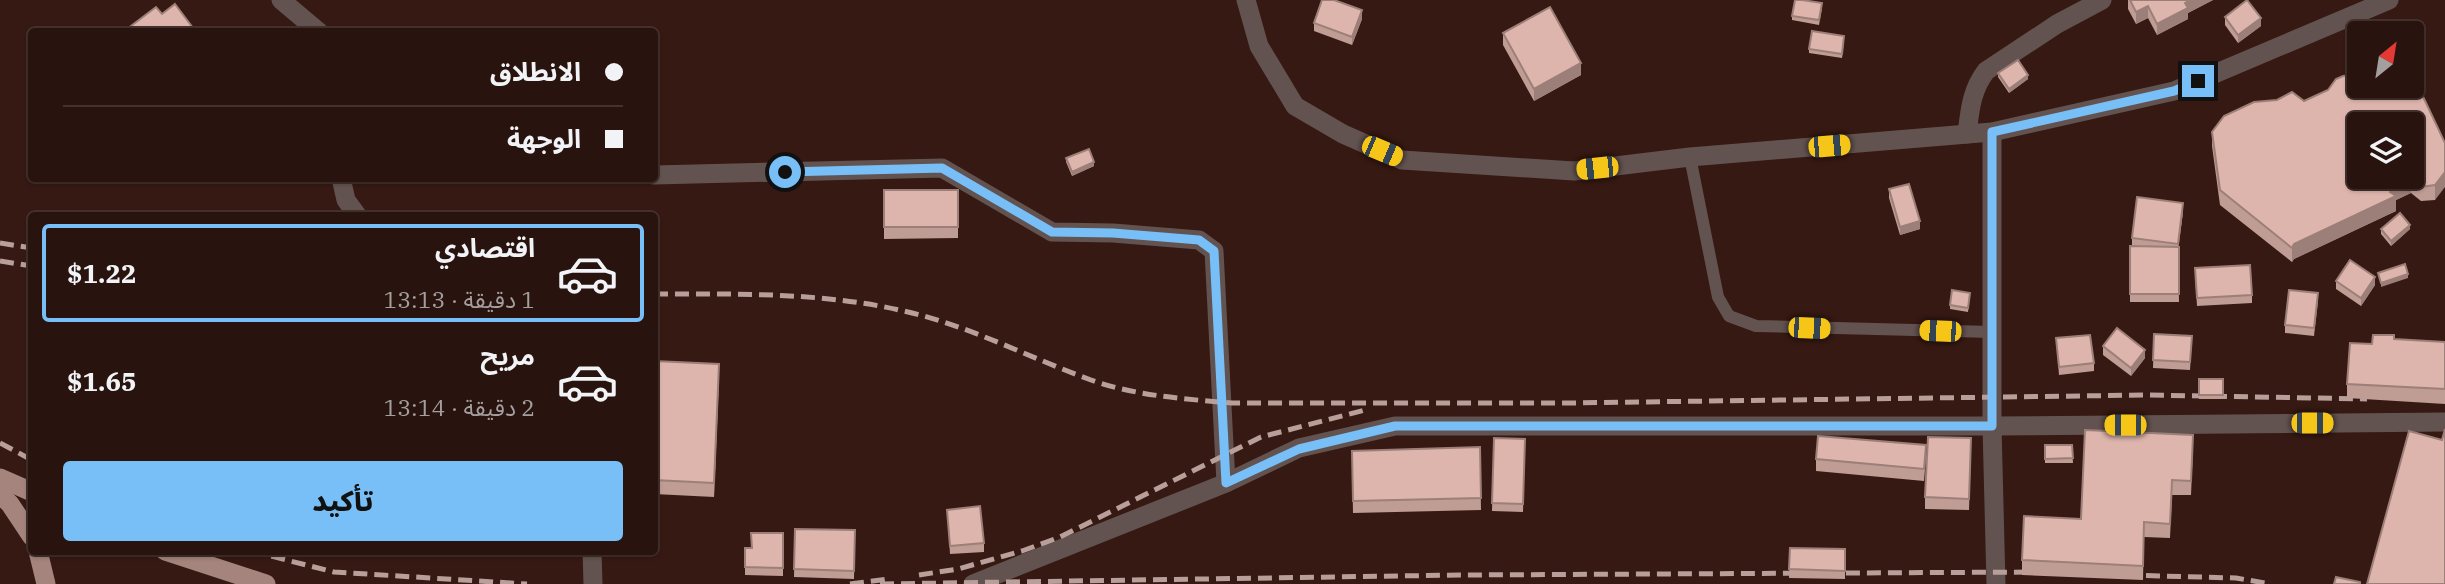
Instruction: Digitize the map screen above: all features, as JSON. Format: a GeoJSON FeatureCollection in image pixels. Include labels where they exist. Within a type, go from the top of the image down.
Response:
{"type":"FeatureCollection","features":[{"type":"Feature","properties":{"kind":"main road"},"geometry":{"type":"LineString","coordinates":[[0,478],[28,490]]}},
{"type":"Feature","properties":{"kind":"main road"},"geometry":{"type":"LineString","coordinates":[[0,494],[28,531]]}},
{"type":"Feature","properties":{"kind":"main road"},"geometry":{"type":"LineString","coordinates":[[39,555],[46,584]]}},
{"type":"Feature","properties":{"kind":"main road"},"geometry":{"type":"LineString","coordinates":[[177,555],[266,584]]}},
{"type":"Feature","properties":{"kind":"street"},"geometry":{"type":"LineString","coordinates":[[281,0],[314,28]]}},
{"type":"Feature","properties":{"kind":"street"},"geometry":{"type":"LineString","coordinates":[[1245,0],[1259,46],[1295,106],[1343,134],[1402,160],[1574,170],[1690,157],[1992,132],[2174,91],[2389,0]]}},
{"type":"Feature","properties":{"kind":"street"},"geometry":{"type":"LineString","coordinates":[[1967,134],[1971,97],[1977,82],[1986,71],[2057,24],[2102,0]]}},
{"type":"Feature","properties":{"kind":"street"},"geometry":{"type":"LineString","coordinates":[[1992,132],[1992,426],[1996,584]]}},
{"type":"Feature","properties":{"kind":"street"},"geometry":{"type":"LineString","coordinates":[[658,175],[942,168],[1052,232],[1113,233],[1199,240],[1214,251],[1226,483]]}},
{"type":"Feature","properties":{"kind":"street"},"geometry":{"type":"LineString","coordinates":[[342,182],[346,200],[355,212]]}},
{"type":"Feature","properties":{"kind":"street"},"geometry":{"type":"LineString","coordinates":[[973,584],[1226,483],[1299,449],[1395,426],[1992,426],[2445,422]]}},
{"type":"Feature","properties":{"kind":"street"},"geometry":{"type":"LineString","coordinates":[[592,555],[593,584]]}},
{"type":"Feature","properties":{"kind":"lane"},"geometry":{"type":"LineString","coordinates":[[1690,157],[1718,297],[1729,316],[1756,326],[1992,332]]}},
{"type":"Feature","properties":{"kind":"building"},"geometry":{"type":"Polygon","coordinates":[[[1322,0],[1334,0],[1362,10],[1352,37],[1314,23],[1322,0]]]}},
{"type":"Feature","properties":{"kind":"building"},"geometry":{"type":"Polygon","coordinates":[[[1795,0],[1822,3],[1819,20],[1792,16],[1795,0]]]}},
{"type":"Feature","properties":{"kind":"building"},"geometry":{"type":"Polygon","coordinates":[[[2130,0],[2190,0],[2185,3],[2188,8],[2157,24],[2148,6],[2136,12],[2130,0]]]}},
{"type":"Feature","properties":{"kind":"building"},"geometry":{"type":"Polygon","coordinates":[[[2247,0],[2261,18],[2238,35],[2225,17],[2247,0]]]}},
{"type":"Feature","properties":{"kind":"building"},"geometry":{"type":"Polygon","coordinates":[[[175,4],[193,28],[128,28],[156,7],[162,14],[175,4]]]}},
{"type":"Feature","properties":{"kind":"building"},"geometry":{"type":"Polygon","coordinates":[[[1550,7],[1581,63],[1534,89],[1503,33],[1550,7]]]}},
{"type":"Feature","properties":{"kind":"building"},"geometry":{"type":"Polygon","coordinates":[[[1812,31],[1844,36],[1842,54],[1809,49],[1812,31]]]}},
{"type":"Feature","properties":{"kind":"building"},"geometry":{"type":"Polygon","coordinates":[[[2018,60],[2028,75],[2009,89],[1998,73],[2018,60]]]}},
{"type":"Feature","properties":{"kind":"building"},"geometry":{"type":"Polygon","coordinates":[[[2347,76],[2347,98],[2424,98],[2445,143],[2445,172],[2435,185],[2424,187],[2424,112],[2347,112],[2347,189],[2392,189],[2390,192],[2396,196],[2294,244],[2292,248],[2220,190],[2212,132],[2224,116],[2254,102],[2277,100],[2292,92],[2304,101],[2328,90],[2336,79],[2347,76]]]}},
{"type":"Feature","properties":{"kind":"building"},"geometry":{"type":"Polygon","coordinates":[[[1089,149],[1094,162],[1072,172],[1066,158],[1089,149]]]}},
{"type":"Feature","properties":{"kind":"building"},"geometry":{"type":"Polygon","coordinates":[[[1909,184],[1920,221],[1900,227],[1889,189],[1909,184]]]}},
{"type":"Feature","properties":{"kind":"building"},"geometry":{"type":"Polygon","coordinates":[[[884,190],[958,190],[958,227],[884,227],[884,190]]]}},
{"type":"Feature","properties":{"kind":"building"},"geometry":{"type":"Polygon","coordinates":[[[2137,197],[2183,203],[2178,244],[2132,238],[2137,197]]]}},
{"type":"Feature","properties":{"kind":"building"},"geometry":{"type":"Polygon","coordinates":[[[2400,213],[2410,225],[2391,241],[2381,229],[2400,213]]]}},
{"type":"Feature","properties":{"kind":"building"},"geometry":{"type":"Polygon","coordinates":[[[2130,246],[2179,247],[2179,294],[2130,294],[2130,246]]]}},
{"type":"Feature","properties":{"kind":"building"},"geometry":{"type":"Polygon","coordinates":[[[2350,260],[2375,277],[2361,298],[2336,281],[2350,260]]]}},
{"type":"Feature","properties":{"kind":"building"},"geometry":{"type":"Polygon","coordinates":[[[2405,264],[2408,274],[2381,283],[2378,273],[2405,264]]]}},
{"type":"Feature","properties":{"kind":"building"},"geometry":{"type":"Polygon","coordinates":[[[2250,265],[2252,295],[2197,298],[2195,268],[2250,265]]]}},
{"type":"Feature","properties":{"kind":"building"},"geometry":{"type":"Polygon","coordinates":[[[1952,290],[1970,293],[1968,308],[1950,305],[1952,290]]]}},
{"type":"Feature","properties":{"kind":"building"},"geometry":{"type":"Polygon","coordinates":[[[2289,290],[2318,293],[2314,328],[2285,325],[2289,290]]]}},
{"type":"Feature","properties":{"kind":"building"},"geometry":{"type":"Polygon","coordinates":[[[2117,328],[2145,350],[2131,368],[2103,346],[2117,328]]]}},
{"type":"Feature","properties":{"kind":"building"},"geometry":{"type":"Polygon","coordinates":[[[2154,334],[2192,336],[2190,362],[2153,360],[2154,334]]]}},
{"type":"Feature","properties":{"kind":"building"},"geometry":{"type":"Polygon","coordinates":[[[2090,335],[2094,363],[2059,367],[2056,338],[2090,335]]]}},
{"type":"Feature","properties":{"kind":"building"},"geometry":{"type":"Polygon","coordinates":[[[2373,335],[2445,342],[2445,389],[2347,384],[2350,343],[2372,344],[2373,335]]]}},
{"type":"Feature","properties":{"kind":"building"},"geometry":{"type":"Polygon","coordinates":[[[658,361],[719,364],[714,483],[658,480],[658,361]]]}},
{"type":"Feature","properties":{"kind":"building"},"geometry":{"type":"Polygon","coordinates":[[[2199,379],[2223,379],[2223,395],[2199,395],[2199,379]]]}},
{"type":"Feature","properties":{"kind":"building"},"geometry":{"type":"Polygon","coordinates":[[[2445,429],[2445,584],[2367,584],[2409,431],[2442,440],[2445,429]]]}},
{"type":"Feature","properties":{"kind":"building"},"geometry":{"type":"Polygon","coordinates":[[[2085,430],[2193,435],[2191,481],[2172,480],[2170,524],[2144,522],[2143,566],[2022,560],[2024,516],[2081,519],[2085,430]]]}},
{"type":"Feature","properties":{"kind":"building"},"geometry":{"type":"Polygon","coordinates":[[[1818,436],[1926,445],[1924,469],[1816,459],[1818,436]]]}},
{"type":"Feature","properties":{"kind":"building"},"geometry":{"type":"Polygon","coordinates":[[[1928,437],[1971,438],[1969,499],[1925,497],[1928,437]]]}},
{"type":"Feature","properties":{"kind":"building"},"geometry":{"type":"Polygon","coordinates":[[[1494,438],[1525,439],[1523,504],[1492,503],[1494,438]]]}},
{"type":"Feature","properties":{"kind":"building"},"geometry":{"type":"Polygon","coordinates":[[[2045,445],[2072,445],[2073,458],[2045,459],[2045,445]]]}},
{"type":"Feature","properties":{"kind":"building"},"geometry":{"type":"Polygon","coordinates":[[[1480,447],[1481,498],[1353,501],[1352,451],[1480,447]]]}},
{"type":"Feature","properties":{"kind":"building"},"geometry":{"type":"Polygon","coordinates":[[[980,506],[984,543],[950,546],[947,510],[980,506]]]}},
{"type":"Feature","properties":{"kind":"building"},"geometry":{"type":"Polygon","coordinates":[[[795,529],[855,530],[854,571],[794,569],[795,529]]]}},
{"type":"Feature","properties":{"kind":"building"},"geometry":{"type":"Polygon","coordinates":[[[751,533],[783,533],[783,568],[745,567],[745,548],[752,548],[751,533]]]}},
{"type":"Feature","properties":{"kind":"building"},"geometry":{"type":"Polygon","coordinates":[[[1790,548],[1845,549],[1845,571],[1789,569],[1790,548]]]}},
{"type":"Feature","properties":{"kind":"building"},"geometry":{"type":"Polygon","coordinates":[[[2336,577],[2360,582],[2360,584],[2334,584],[2336,577]]]}},
{"type":"Feature","properties":{"kind":"railway"},"geometry":{"type":"LineString","coordinates":[[0,243],[28,247]]}},
{"type":"Feature","properties":{"kind":"railway"},"geometry":{"type":"LineString","coordinates":[[0,261],[28,265]]}},
{"type":"Feature","properties":{"kind":"railway"},"geometry":{"type":"LineString","coordinates":[[658,294],[782,295],[877,305],[932,318],[1091,380],[1125,390],[1232,403],[1567,403],[2148,395],[2367,399]]}},
{"type":"Feature","properties":{"kind":"railway"},"geometry":{"type":"LineString","coordinates":[[919,575],[958,569],[1060,537],[1261,437],[1369,409]]}},
{"type":"Feature","properties":{"kind":"railway"},"geometry":{"type":"LineString","coordinates":[[0,443],[28,458]]}},
{"type":"Feature","properties":{"kind":"railway"},"geometry":{"type":"LineString","coordinates":[[267,555],[334,572],[527,584]]}},
{"type":"Feature","properties":{"kind":"railway"},"geometry":{"type":"LineString","coordinates":[[880,584],[1460,575],[2041,572]]}},
{"type":"Feature","properties":{"kind":"railway"},"geometry":{"type":"LineString","coordinates":[[2125,575],[2236,578],[2271,584]]}},
{"type":"Feature","properties":{"kind":"railway"},"geometry":{"type":"LineString","coordinates":[[850,584],[888,579]]}},
{"type":"Feature","properties":{"kind":"route"},"geometry":{"type":"LineString","coordinates":[[785,172],[942,168],[1052,232],[1113,233],[1199,240],[1214,251],[1226,483],[1299,449],[1395,426],[1992,426],[1992,132],[2174,91],[2198,81]]}}]}
